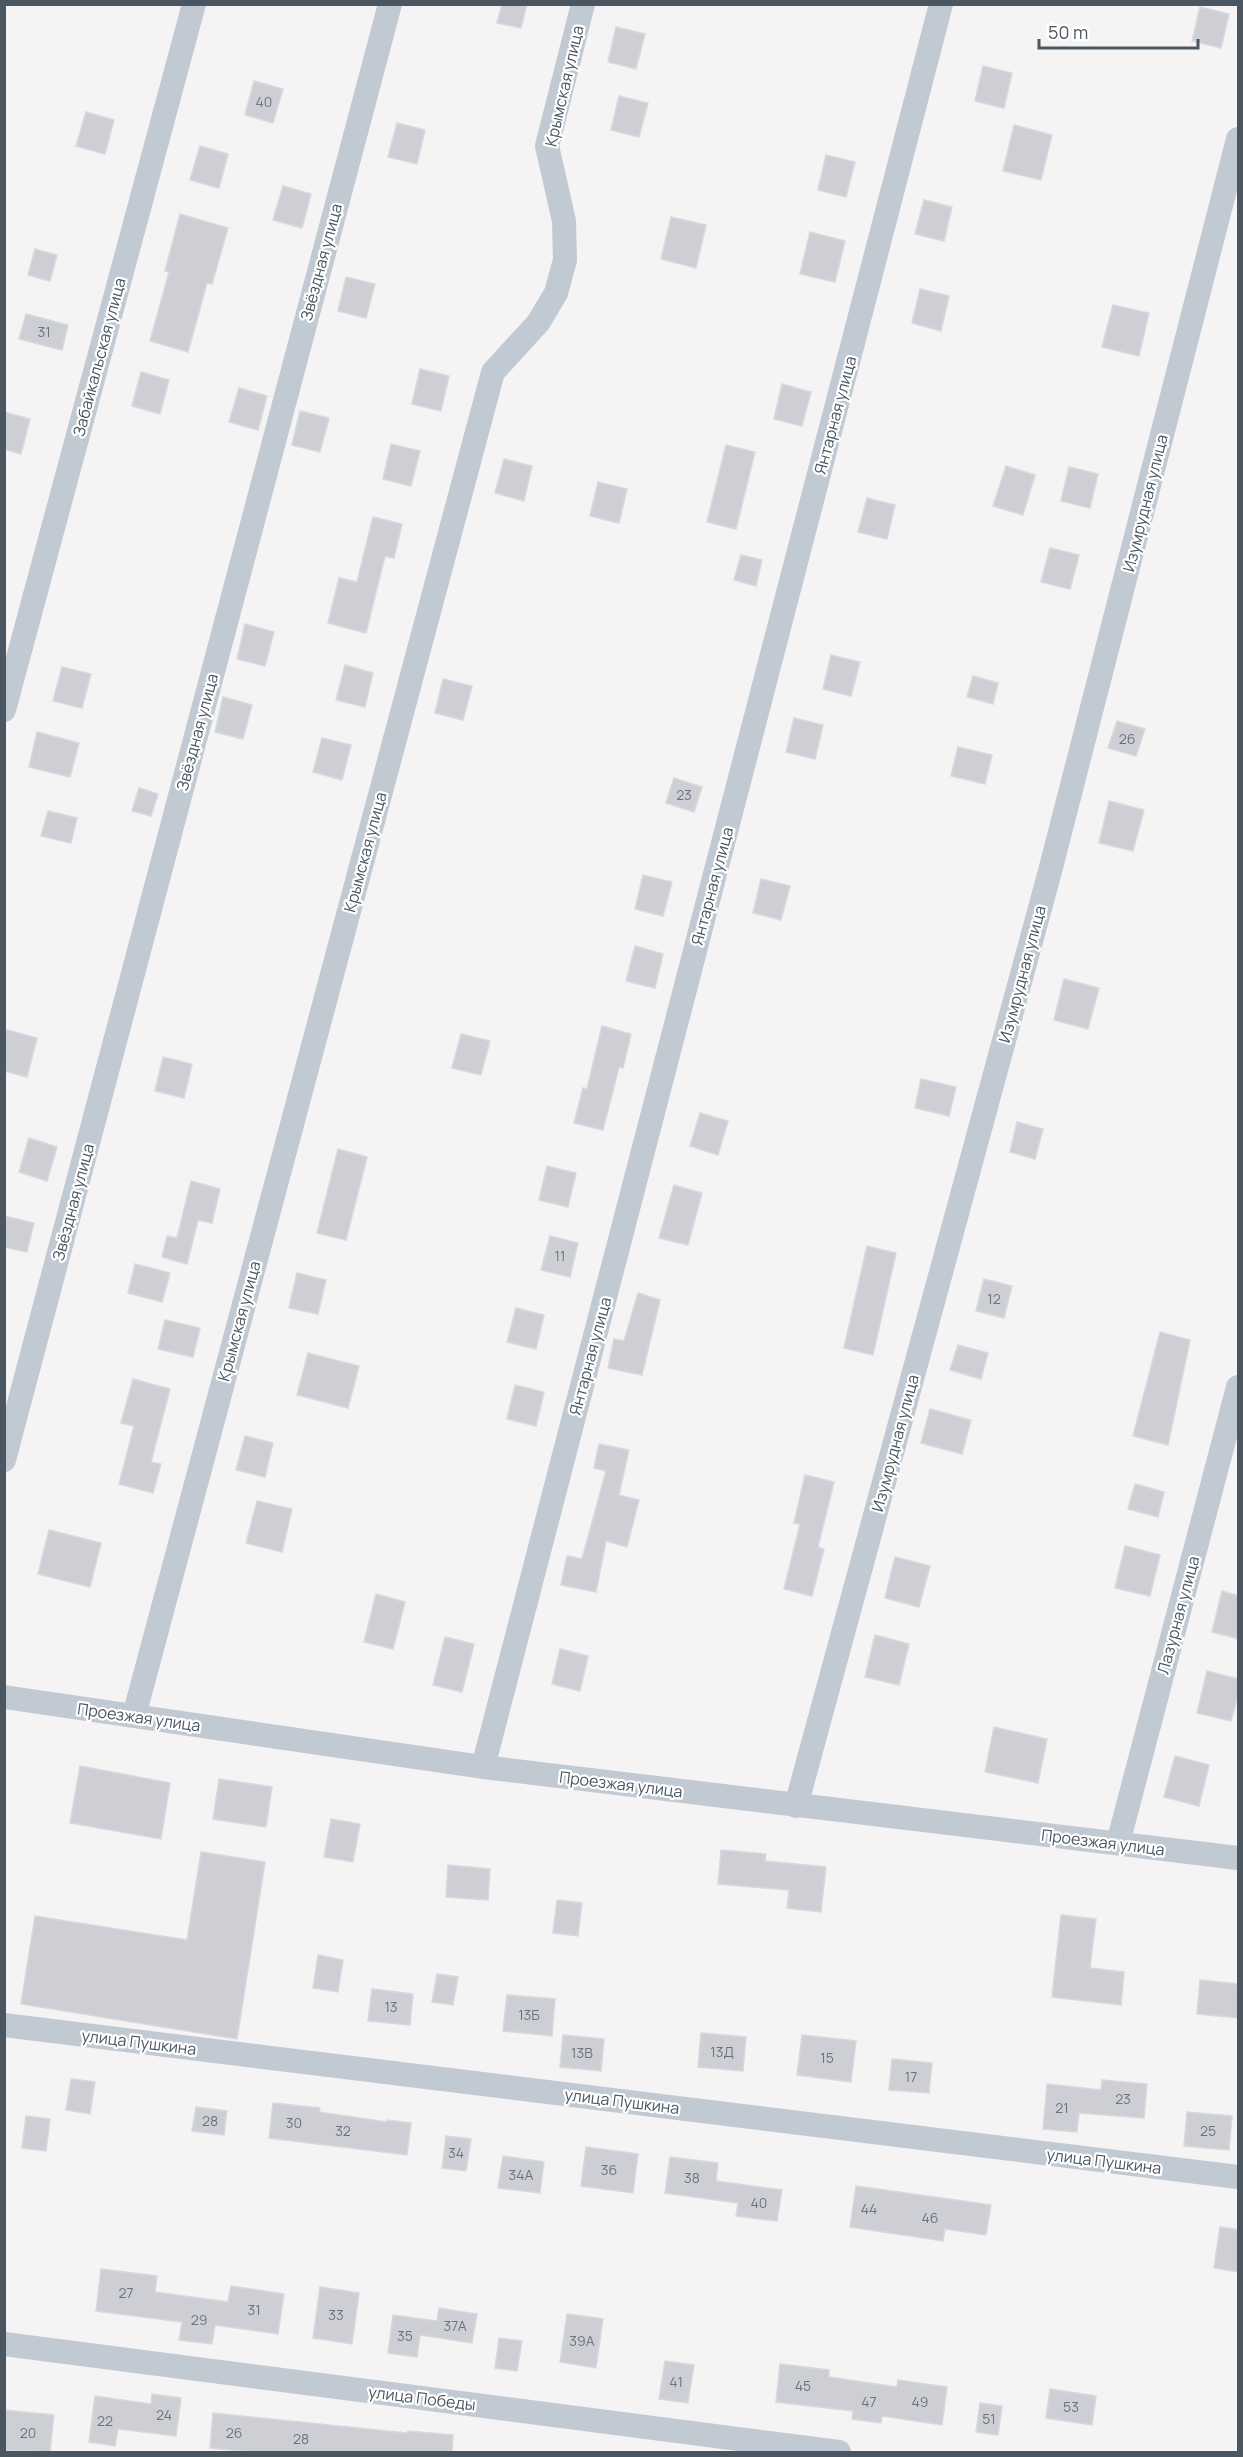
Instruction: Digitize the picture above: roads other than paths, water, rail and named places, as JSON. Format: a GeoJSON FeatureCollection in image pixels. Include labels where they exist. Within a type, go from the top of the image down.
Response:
{"type":"FeatureCollection","features":[{"type":"Feature","properties":{"kind":"street","name":"Забайкальская улица"},"geometry":{"type":"LineString","coordinates":[[4,710],[194,4]]}},
{"type":"Feature","properties":{"kind":"street","name":"Звёздная улица"},"geometry":{"type":"LineString","coordinates":[[4,1460],[390,4]]}},
{"type":"Feature","properties":{"kind":"street","name":"Крымская улица"},"geometry":{"type":"LineString","coordinates":[[134,1716],[494,372],[538,323],[556,293],[565,260],[564,221],[547,147],[583,4]]}},
{"type":"Feature","properties":{"kind":"street","name":"Янтарная улица"},"geometry":{"type":"LineString","coordinates":[[483,1767],[941,4]]}},
{"type":"Feature","properties":{"kind":"street","name":"Изумрудная улица"},"geometry":{"type":"LineString","coordinates":[[796,1806],[1049,875],[1239,139]]}},
{"type":"Feature","properties":{"kind":"street","name":"Лазурная улица"},"geometry":{"type":"LineString","coordinates":[[1118,1843],[1239,1388]]}},
{"type":"Feature","properties":{"kind":"street","name":"Проезжая улица"},"geometry":{"type":"LineString","coordinates":[[4,1697],[483,1767],[1239,1858]]}},
{"type":"Feature","properties":{"kind":"street","name":"улица Пушкина"},"geometry":{"type":"LineString","coordinates":[[4,2025],[1239,2177]]}},
{"type":"Feature","properties":{"kind":"street","name":"улица Победы"},"geometry":{"type":"LineString","coordinates":[[4,2344],[839,2452]]}}]}
